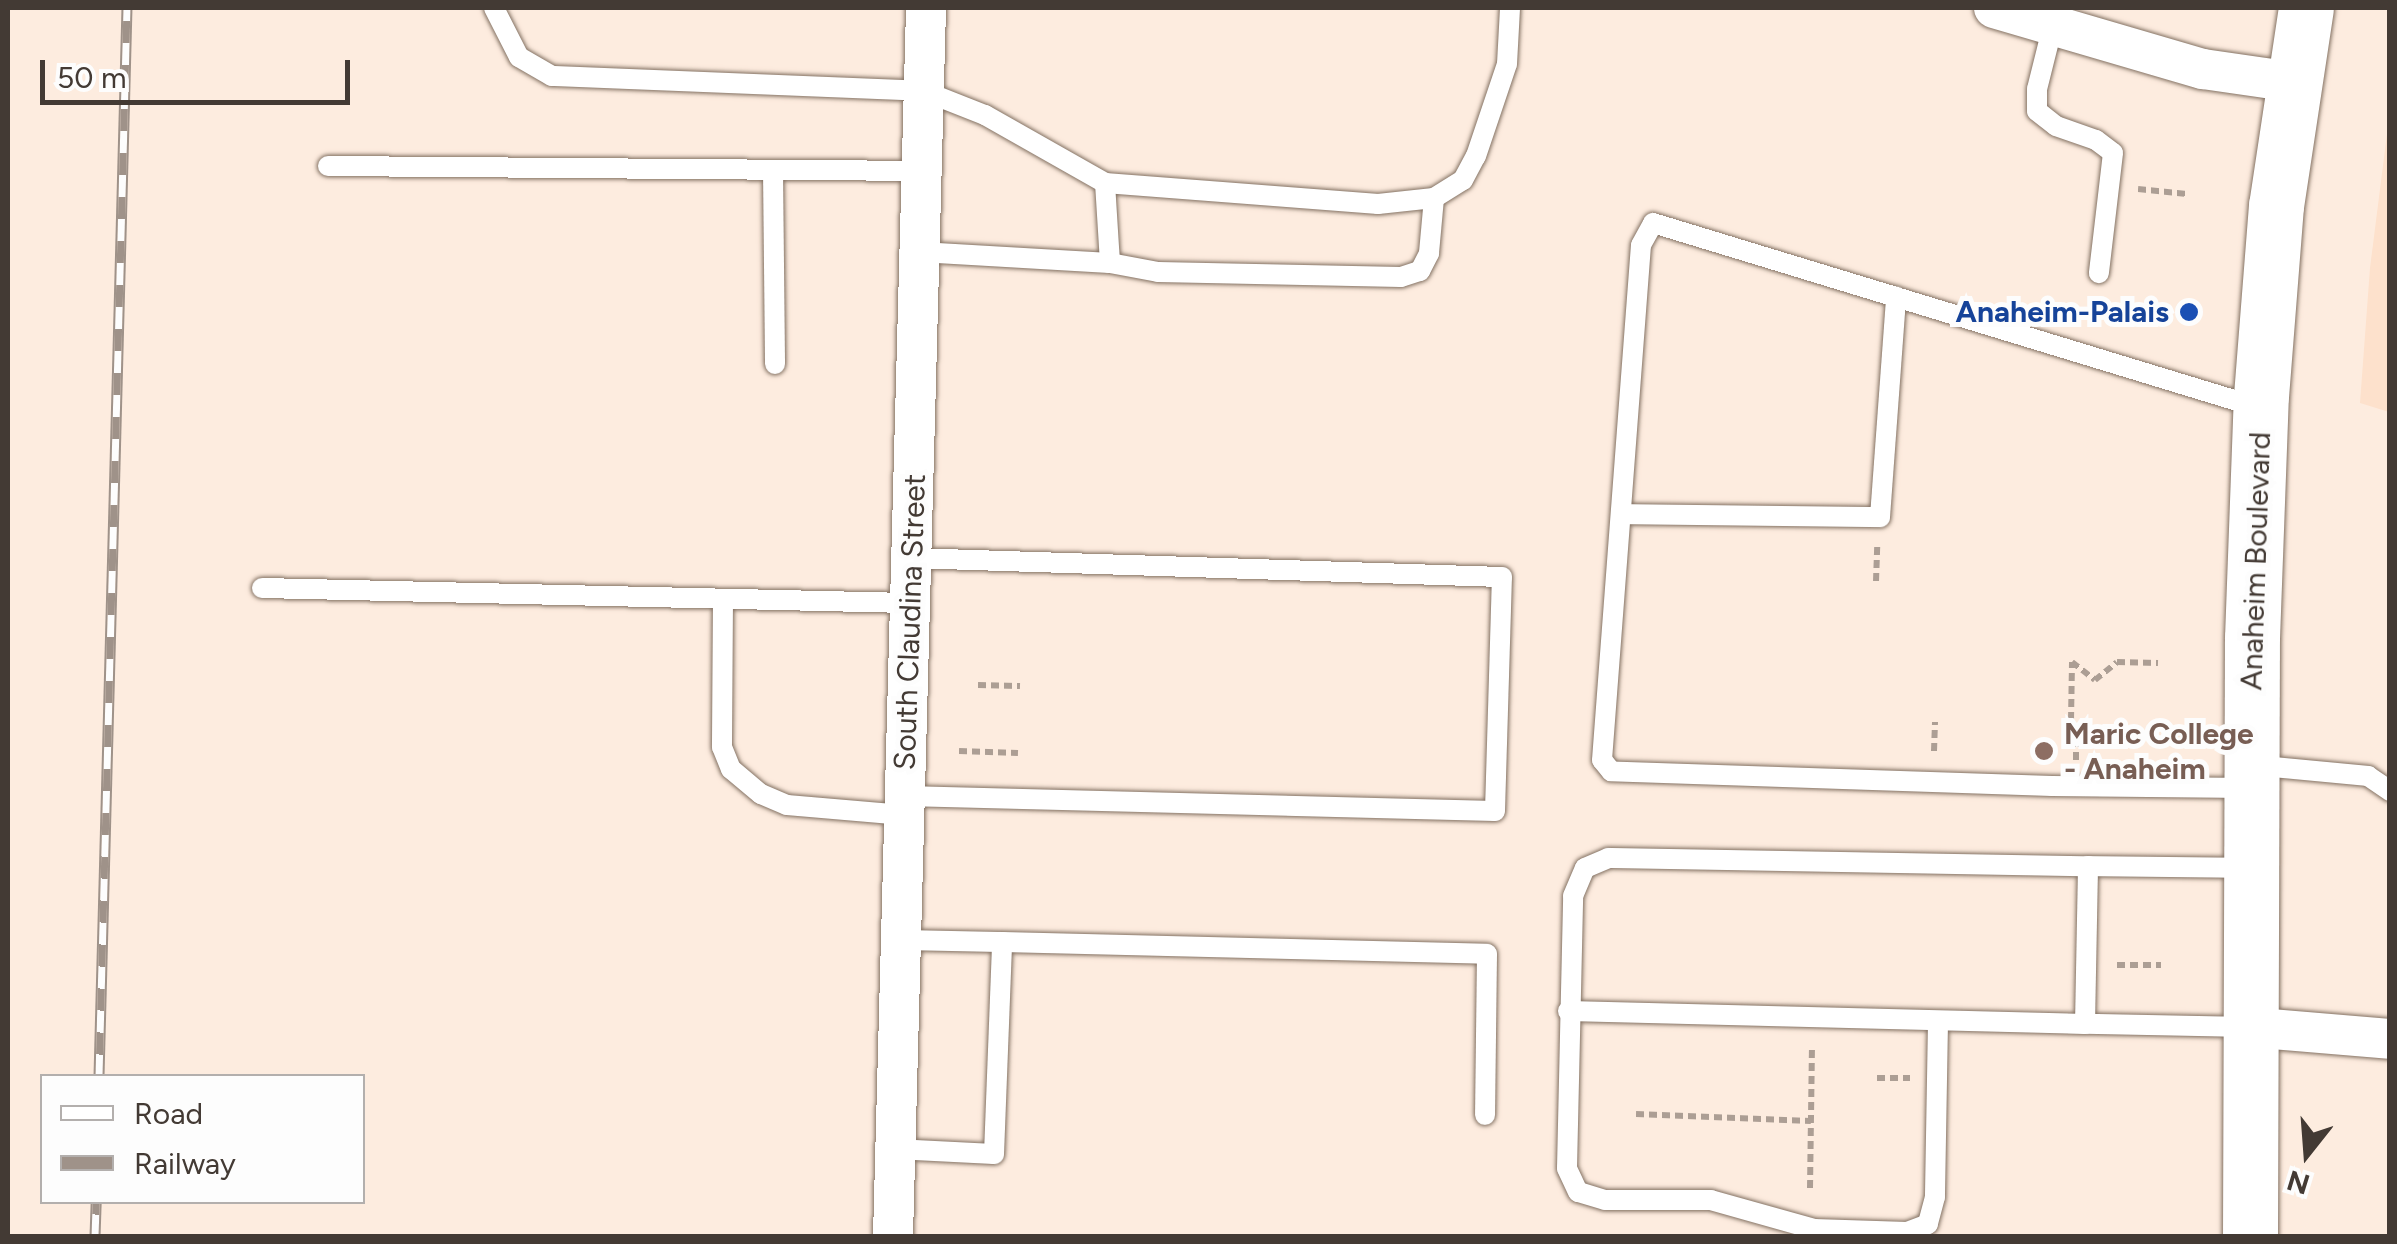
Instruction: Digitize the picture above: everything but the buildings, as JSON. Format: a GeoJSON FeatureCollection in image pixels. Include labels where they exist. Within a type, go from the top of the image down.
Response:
{"type":"FeatureCollection","features":[{"type":"Feature","properties":{"kind":"main road","name":"Anaheim Boulevard"},"geometry":{"type":"LineString","coordinates":[[2250,1236],[2251,776],[2261,408],[2276,206],[2306,8]]}},
{"type":"Feature","properties":{"kind":"street","name":"South Claudina Street"},"geometry":{"type":"LineString","coordinates":[[892,1236],[926,8]]}},
{"type":"Feature","properties":{"kind":"street"},"geometry":{"type":"LineString","coordinates":[[1994,8],[2203,70],[2293,82]]}},
{"type":"Feature","properties":{"kind":"street"},"geometry":{"type":"LineString","coordinates":[[2248,1027],[2390,1039]]}},
{"type":"Feature","properties":{"kind":"lane"},"geometry":{"type":"LineString","coordinates":[[494,8],[518,58],[552,76],[924,91],[985,115],[1105,183],[1378,204],[1434,198],[1462,180],[1476,156],[1508,64],[1510,8]]}},
{"type":"Feature","properties":{"kind":"lane"},"geometry":{"type":"LineString","coordinates":[[2053,25],[2037,89],[2037,112],[2056,126],[2096,140],[2112,153],[2099,272]]}},
{"type":"Feature","properties":{"kind":"lane"},"geometry":{"type":"LineString","coordinates":[[328,166],[922,171]]}},
{"type":"Feature","properties":{"kind":"lane"},"geometry":{"type":"LineString","coordinates":[[774,170],[775,364]]}},
{"type":"Feature","properties":{"kind":"lane"},"geometry":{"type":"LineString","coordinates":[[1105,183],[1110,264]]}},
{"type":"Feature","properties":{"kind":"lane"},"geometry":{"type":"LineString","coordinates":[[920,252],[1041,258],[1158,272],[1400,277],[1420,271],[1429,253],[1434,198]]}},
{"type":"Feature","properties":{"kind":"lane"},"geometry":{"type":"LineString","coordinates":[[2261,408],[1653,223],[1640,245],[1602,760],[1611,771],[2052,786],[2251,776],[2368,776],[2390,791]]}},
{"type":"Feature","properties":{"kind":"lane"},"geometry":{"type":"LineString","coordinates":[[1620,514],[1880,517],[1896,298]]}},
{"type":"Feature","properties":{"kind":"lane"},"geometry":{"type":"LineString","coordinates":[[723,599],[722,747],[731,768],[761,794],[787,805],[1495,811],[1502,576],[912,558]]}},
{"type":"Feature","properties":{"kind":"lane"},"geometry":{"type":"LineString","coordinates":[[262,588],[910,603]]}},
{"type":"Feature","properties":{"kind":"lane"},"geometry":{"type":"LineString","coordinates":[[1938,1022],[1935,1197],[1928,1224],[1907,1232],[1814,1229],[1712,1200],[1605,1200],[1578,1192],[1567,1168],[1573,896],[1585,868],[1608,858],[2250,868]]}},
{"type":"Feature","properties":{"kind":"lane"},"geometry":{"type":"LineString","coordinates":[[2085,1024],[2088,866]]}},
{"type":"Feature","properties":{"kind":"lane"},"geometry":{"type":"LineString","coordinates":[[901,940],[1488,954],[1484,1114]]}},
{"type":"Feature","properties":{"kind":"lane"},"geometry":{"type":"LineString","coordinates":[[895,1149],[994,1154],[1002,942]]}},
{"type":"Feature","properties":{"kind":"lane"},"geometry":{"type":"LineString","coordinates":[[1568,1011],[2248,1027]]}},
{"type":"Feature","properties":{"kind":"path"},"geometry":{"type":"LineString","coordinates":[[2122,187],[2186,194]]}},
{"type":"Feature","properties":{"kind":"path"},"geometry":{"type":"LineString","coordinates":[[1876,581],[1877,543],[1890,544]]}},
{"type":"Feature","properties":{"kind":"path"},"geometry":{"type":"LineString","coordinates":[[2071,720],[2072,662],[2095,680],[2117,662],[2158,663]]}},
{"type":"Feature","properties":{"kind":"path"},"geometry":{"type":"LineString","coordinates":[[978,685],[1020,686]]}},
{"type":"Feature","properties":{"kind":"path"},"geometry":{"type":"LineString","coordinates":[[1934,722],[1934,758]]}},
{"type":"Feature","properties":{"kind":"path"},"geometry":{"type":"LineString","coordinates":[[2076,731],[2076,763]]}},
{"type":"Feature","properties":{"kind":"path"},"geometry":{"type":"LineString","coordinates":[[959,751],[1018,753]]}},
{"type":"Feature","properties":{"kind":"path"},"geometry":{"type":"LineString","coordinates":[[2110,965],[2161,965]]}},
{"type":"Feature","properties":{"kind":"path"},"geometry":{"type":"LineString","coordinates":[[1810,1188],[1812,1041],[1824,1042]]}},
{"type":"Feature","properties":{"kind":"path"},"geometry":{"type":"LineString","coordinates":[[1877,1078],[1916,1078]]}},
{"type":"Feature","properties":{"kind":"path"},"geometry":{"type":"LineString","coordinates":[[1636,1114],[1811,1121]]}},
{"type":"Feature","properties":{"kind":"shaded area"},"geometry":{"type":"Polygon","coordinates":[[[2389,118],[2389,412],[2360,403],[2370,268],[2389,118]]]}},
{"type":"Feature","properties":{"kind":"railway"},"geometry":{"type":"LineString","coordinates":[[99,1074],[127,8]]}},
{"type":"Feature","properties":{"kind":"railway"},"geometry":{"type":"LineString","coordinates":[[95,1236],[96,1204]]}},
{"type":"Feature","properties":{"kind":"place","name":"Anaheim-Palais"},"geometry":{"type":"Point","coordinates":[2189,312]}},
{"type":"Feature","properties":{"kind":"place","name":"Maric College - Anaheim"},"geometry":{"type":"Point","coordinates":[2044,751]}}]}
